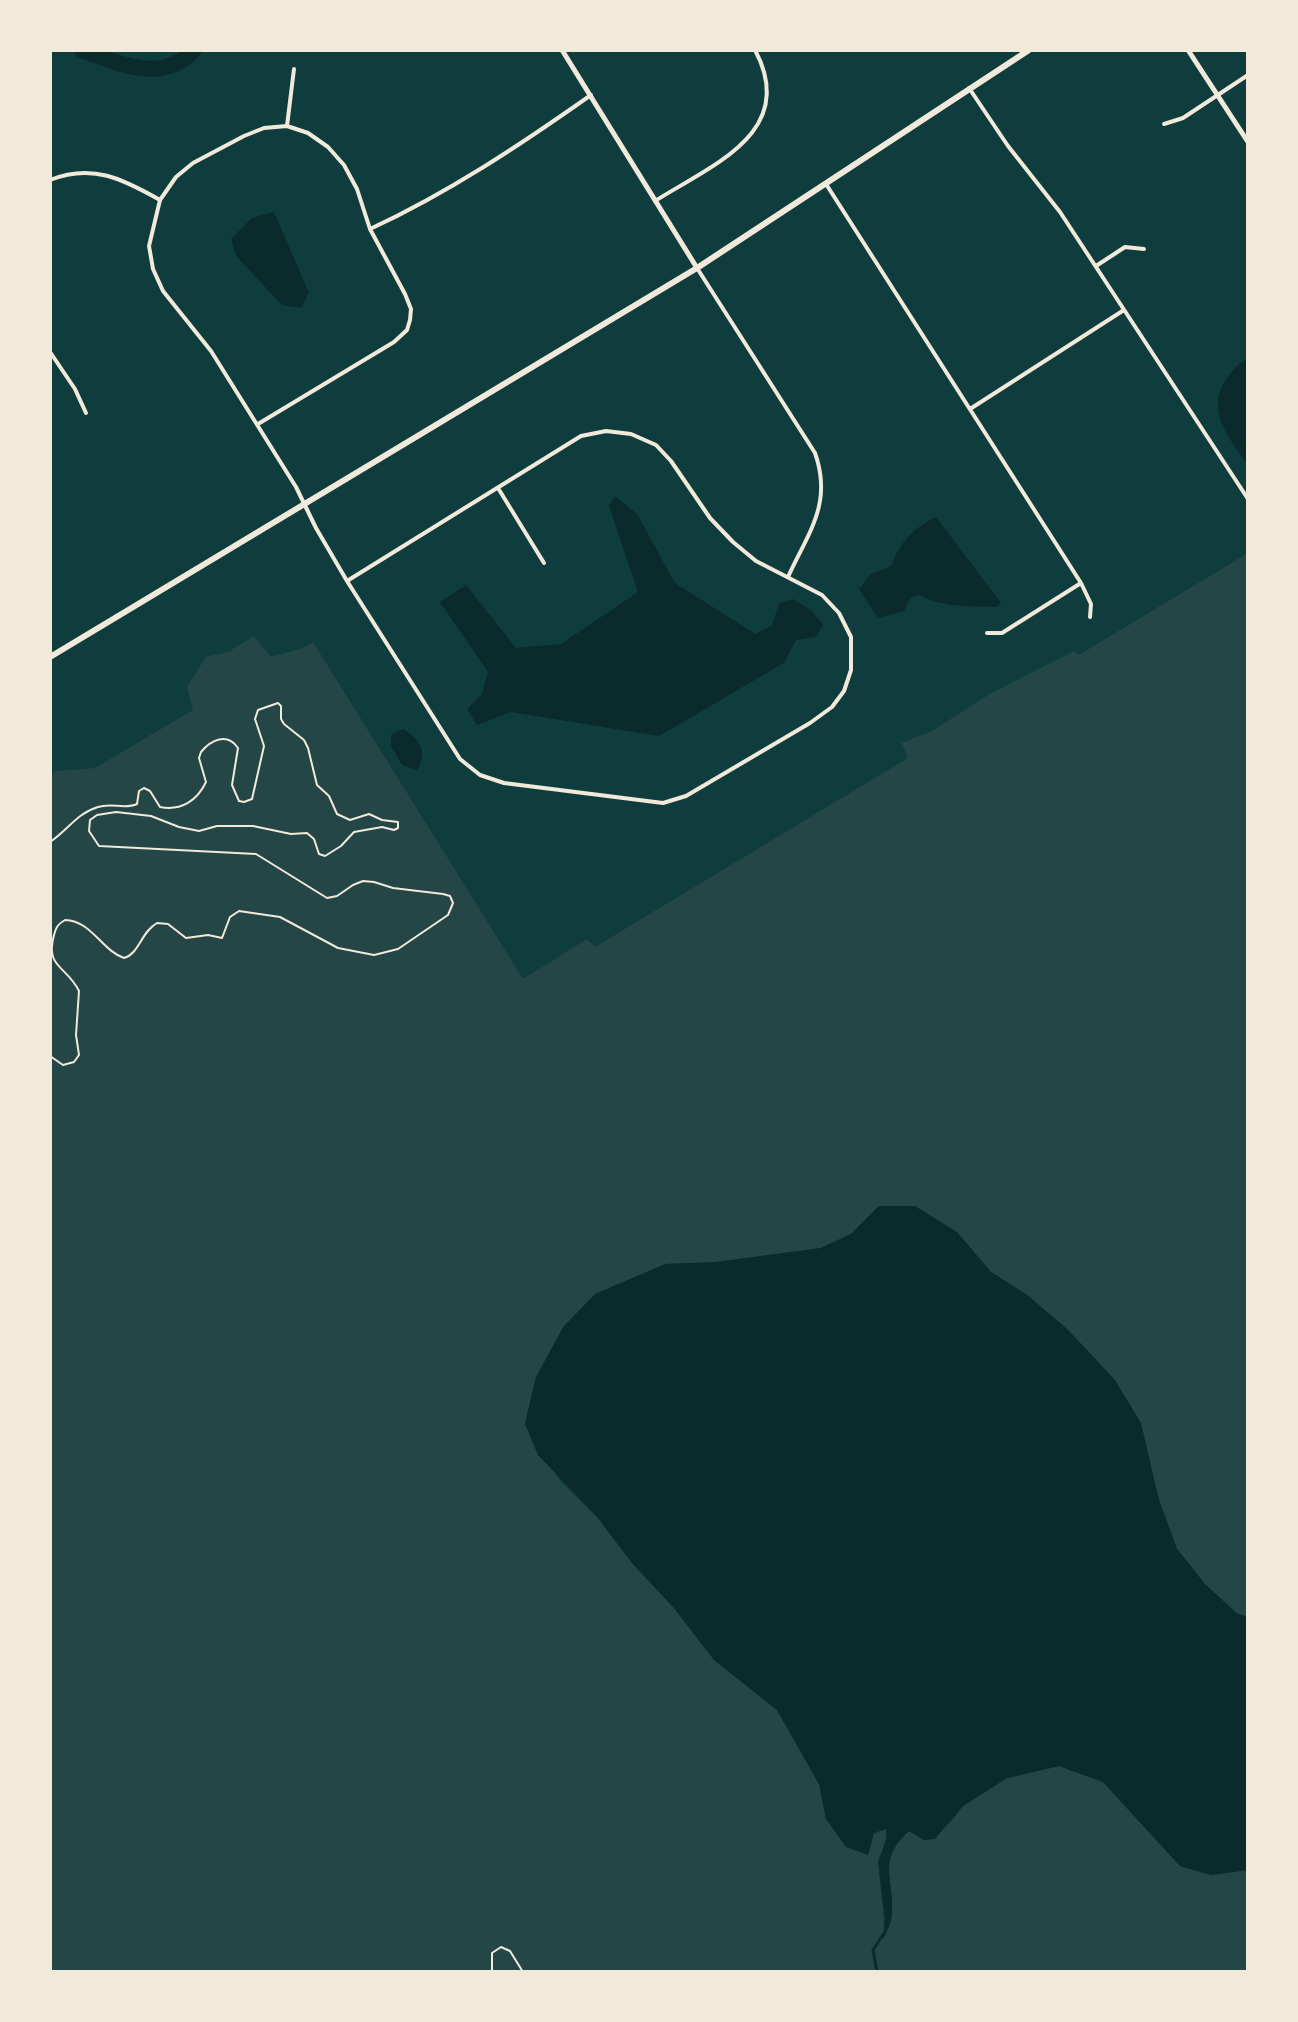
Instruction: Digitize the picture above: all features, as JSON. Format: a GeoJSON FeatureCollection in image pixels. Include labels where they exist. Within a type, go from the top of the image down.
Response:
{"type":"FeatureCollection","features":[{"type":"Feature","properties":{"kind":"main road"},"geometry":{"type":"LineString","coordinates":[[50,657],[697,268],[1029,50]]}},
{"type":"Feature","properties":{"kind":"street"},"geometry":{"type":"LineString","coordinates":[[562,50],[815,453],[820,468],[822,499],[817,518],[788,577]]}},
{"type":"Feature","properties":{"kind":"street"},"geometry":{"type":"LineString","coordinates":[[655,201],[734,152],[756,129],[764,114],[767,82],[755,50]]}},
{"type":"Feature","properties":{"kind":"street"},"geometry":{"type":"LineString","coordinates":[[1188,50],[1248,142]]}},
{"type":"Feature","properties":{"kind":"street"},"geometry":{"type":"LineString","coordinates":[[287,126],[294,69]]}},
{"type":"Feature","properties":{"kind":"street"},"geometry":{"type":"LineString","coordinates":[[1164,124],[1183,118],[1248,75]]}},
{"type":"Feature","properties":{"kind":"street"},"geometry":{"type":"LineString","coordinates":[[969,88],[1008,146],[1048,194],[1248,499]]}},
{"type":"Feature","properties":{"kind":"street"},"geometry":{"type":"LineString","coordinates":[[370,229],[408,212],[509,152],[591,95]]}},
{"type":"Feature","properties":{"kind":"street"},"geometry":{"type":"LineString","coordinates":[[258,424],[394,342],[407,330],[411,309],[370,229],[357,189],[344,165],[328,147],[308,133],[287,126],[264,128],[244,136],[193,163],[176,177],[160,200],[149,246],[158,280],[163,291],[211,351],[258,424],[347,581],[460,759],[480,775],[504,783],[663,803],[686,796],[826,712],[844,691],[853,660],[851,637],[846,625],[822,595],[756,561],[733,542],[710,518],[671,461],[656,445],[631,434],[606,431],[581,436],[347,581]]}},
{"type":"Feature","properties":{"kind":"street"},"geometry":{"type":"LineString","coordinates":[[50,180],[74,172],[100,172],[117,177],[160,200]]}},
{"type":"Feature","properties":{"kind":"street"},"geometry":{"type":"LineString","coordinates":[[826,183],[1081,583],[1091,604],[1090,617]]}},
{"type":"Feature","properties":{"kind":"street"},"geometry":{"type":"LineString","coordinates":[[1096,266],[1125,247],[1144,249]]}},
{"type":"Feature","properties":{"kind":"street"},"geometry":{"type":"LineString","coordinates":[[970,409],[1124,310]]}},
{"type":"Feature","properties":{"kind":"street"},"geometry":{"type":"LineString","coordinates":[[50,352],[75,389],[86,413]]}},
{"type":"Feature","properties":{"kind":"street"},"geometry":{"type":"LineString","coordinates":[[498,488],[544,563]]}},
{"type":"Feature","properties":{"kind":"street"},"geometry":{"type":"LineString","coordinates":[[987,633],[1002,633],[1081,583]]}},
{"type":"Feature","properties":{"kind":"path"},"geometry":{"type":"LineString","coordinates":[[50,842],[78,816],[95,807],[109,804],[127,808],[137,804],[139,791],[144,788],[150,791],[160,807],[173,808],[193,801],[205,787],[207,778],[199,758],[201,752],[218,739],[231,740],[238,748],[232,788],[239,801],[252,799],[264,746],[255,719],[258,710],[278,703],[284,724],[306,743],[317,785],[329,796],[337,814],[350,820],[369,814],[398,822],[398,828],[378,827],[354,832],[327,856],[319,854],[313,837],[307,833],[291,834],[253,826],[217,826],[199,831],[151,816],[116,812],[93,817],[89,823],[92,837],[99,846],[106,848],[186,852],[226,850],[256,854],[327,898],[337,896],[358,883],[370,881],[393,888],[443,894],[450,896],[453,903],[448,915],[398,949],[374,955],[338,948],[280,917],[239,911],[230,917],[225,936],[221,939],[208,935],[186,938],[168,924],[157,923],[144,933],[133,953],[124,958],[111,951],[82,924],[63,920],[56,929],[50,952],[79,991],[76,1035],[79,1055],[74,1062],[63,1065],[50,1056]]}},
{"type":"Feature","properties":{"kind":"path"},"geometry":{"type":"LineString","coordinates":[[492,1972],[492,1953],[501,1947],[510,1951],[523,1972]]}},
{"type":"Feature","properties":{"kind":"shaded area"},"geometry":{"type":"Polygon","coordinates":[[[274,212],[309,293],[301,308],[282,305],[236,256],[231,239],[252,218],[274,212]]]}},
{"type":"Feature","properties":{"kind":"shaded area"},"geometry":{"type":"Polygon","coordinates":[[[1248,359],[1248,465],[1221,422],[1218,399],[1229,375],[1248,359]]]}},
{"type":"Feature","properties":{"kind":"shaded area"},"geometry":{"type":"Polygon","coordinates":[[[615,496],[637,514],[675,583],[755,634],[772,626],[779,603],[793,599],[812,611],[823,625],[816,637],[796,640],[784,663],[659,736],[511,712],[477,725],[467,709],[482,694],[488,672],[440,602],[466,585],[516,648],[561,644],[638,592],[609,506],[615,496]]]}},
{"type":"Feature","properties":{"kind":"shaded area"},"geometry":{"type":"Polygon","coordinates":[[[936,517],[1001,603],[997,607],[957,606],[920,595],[911,597],[904,611],[878,618],[859,589],[870,575],[891,566],[908,537],[936,517]]]}},
{"type":"Feature","properties":{"kind":"shaded area"},"geometry":{"type":"Polygon","coordinates":[[[1248,553],[1248,1617],[1237,1613],[1205,1584],[1177,1549],[1115,1380],[1068,1330],[1028,1295],[991,1272],[957,1233],[879,1206],[851,1234],[821,1248],[716,1262],[665,1264],[564,1326],[536,1377],[525,1424],[560,1481],[597,1517],[714,1660],[777,1710],[819,1784],[826,1819],[874,1833],[886,1829],[879,1866],[884,1936],[892,1908],[891,1857],[897,1844],[909,1831],[924,1840],[951,1822],[963,1806],[1007,1778],[1059,1766],[1103,1782],[1180,1866],[1211,1875],[1248,1870],[1248,1972],[50,1972],[50,775],[56,771],[95,768],[193,710],[187,686],[206,657],[228,652],[254,636],[271,657],[313,642],[523,979],[587,939],[595,947],[908,758],[902,743],[932,731],[993,692],[1074,651],[1079,655],[1248,553]]]}},
{"type":"Feature","properties":{"kind":"shaded area"},"geometry":{"type":"Polygon","coordinates":[[[403,729],[420,746],[422,758],[417,770],[402,765],[391,746],[391,735],[403,729]]]}},
{"type":"Feature","properties":{"kind":"shaded area"},"geometry":{"type":"Polygon","coordinates":[[[879,1206],[915,1206],[957,1232],[991,1272],[1027,1295],[1068,1330],[1115,1380],[1141,1423],[1159,1500],[1177,1549],[1205,1584],[1236,1613],[1248,1617],[1248,1870],[1211,1875],[1180,1866],[1103,1782],[1059,1766],[1007,1778],[963,1806],[935,1839],[924,1840],[909,1831],[899,1841],[890,1861],[892,1915],[883,1940],[885,1918],[878,1862],[887,1838],[886,1829],[874,1833],[868,1855],[846,1847],[826,1819],[819,1784],[777,1710],[714,1660],[597,1517],[538,1455],[525,1424],[536,1377],[564,1326],[595,1294],[665,1264],[716,1262],[821,1248],[851,1234],[879,1206]]]}},
{"type":"Feature","properties":{"kind":"waterway"},"geometry":{"type":"LineString","coordinates":[[82,50],[126,65],[155,69],[182,60],[194,50]]}},
{"type":"Feature","properties":{"kind":"waterway"},"geometry":{"type":"LineString","coordinates":[[877,1972],[873,1950],[884,1933]]}}]}
